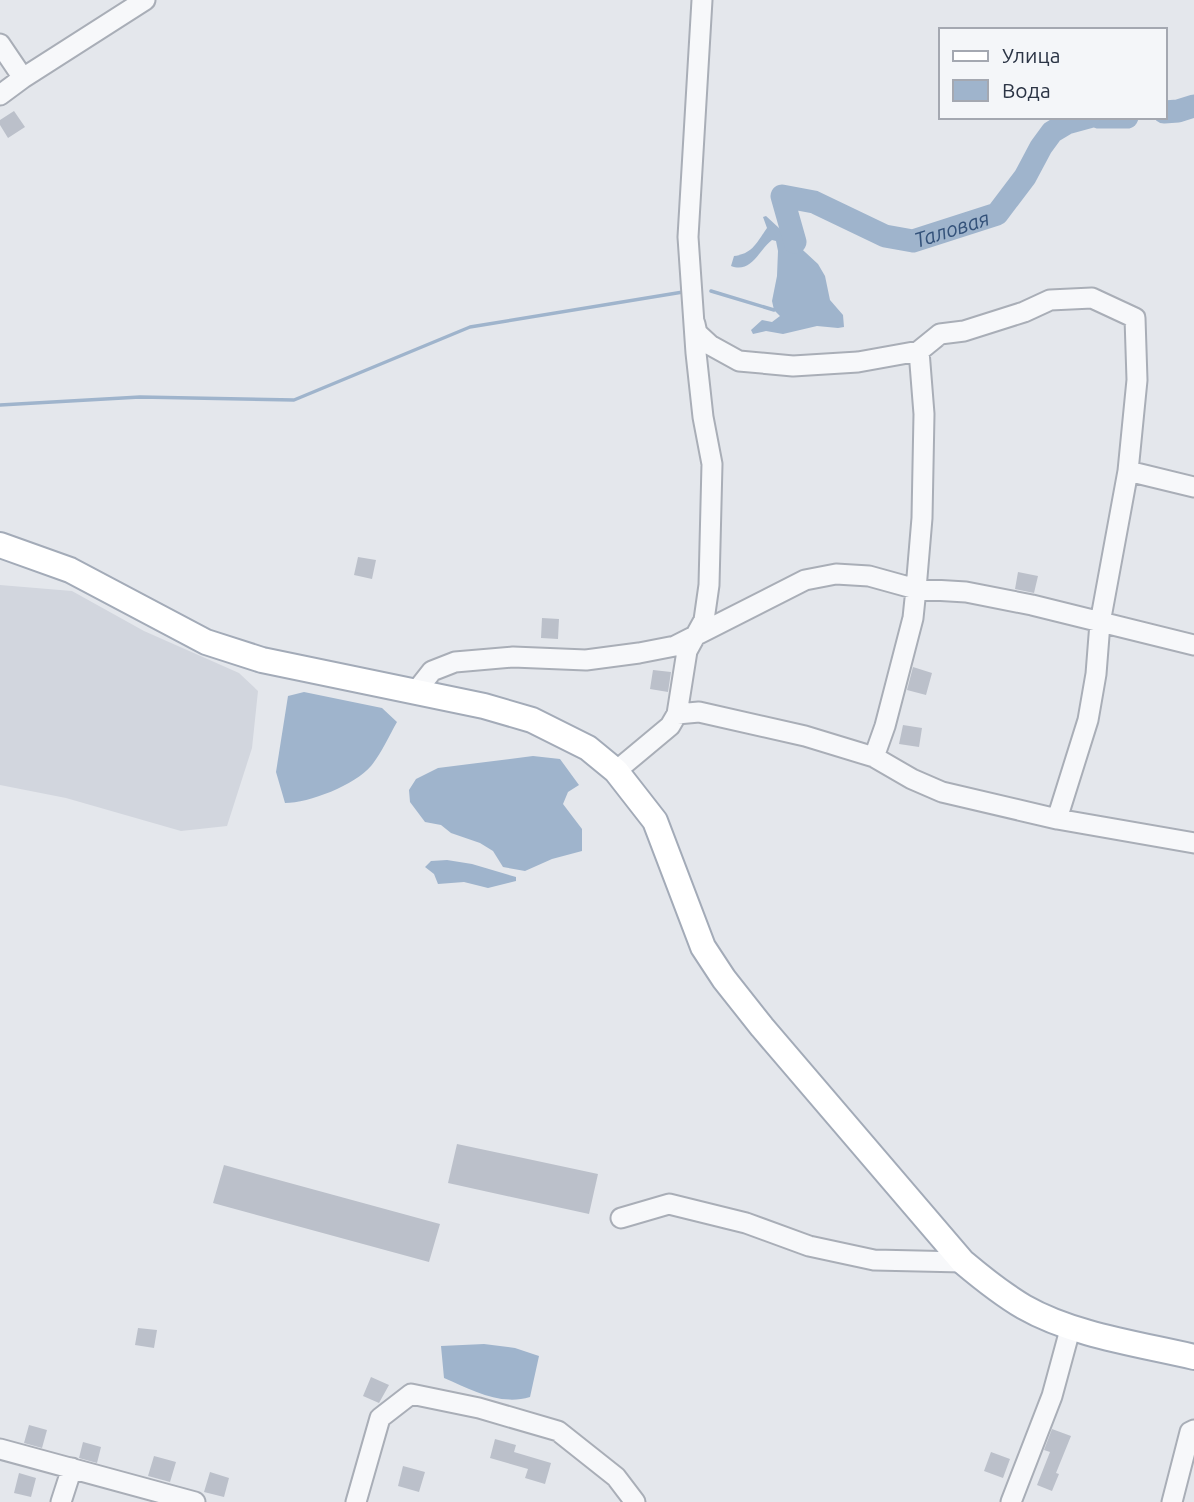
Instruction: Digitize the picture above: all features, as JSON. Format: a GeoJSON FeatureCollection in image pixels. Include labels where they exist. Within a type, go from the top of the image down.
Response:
{"type":"FeatureCollection","features":[{"type":"Feature","properties":{"kind":"main road"},"geometry":{"type":"LineString","coordinates":[[0,545],[70,570],[206,642],[262,660],[484,706],[532,720],[588,748],[616,771],[655,821],[704,947],[724,979],[963,1262],[995,1289],[1026,1308],[1071,1326],[1194,1357]]}},
{"type":"Feature","properties":{"kind":"street"},"geometry":{"type":"LineString","coordinates":[[0,95],[145,0]]}},
{"type":"Feature","properties":{"kind":"street"},"geometry":{"type":"LineString","coordinates":[[616,771],[670,726],[677,714],[687,651],[704,620],[709,585],[712,464],[703,417],[688,237],[702,0]]}},
{"type":"Feature","properties":{"kind":"street"},"geometry":{"type":"LineString","coordinates":[[0,44],[23,78]]}},
{"type":"Feature","properties":{"kind":"street"},"geometry":{"type":"LineString","coordinates":[[694,318],[697,333],[710,345],[739,361],[793,366],[858,362],[919,351],[940,334],[964,331],[1024,312],[1050,300],[1092,298],[1135,318],[1137,380],[1128,471],[1100,623],[1096,674],[1088,720],[1057,818]]}},
{"type":"Feature","properties":{"kind":"street"},"geometry":{"type":"LineString","coordinates":[[874,757],[913,618],[922,518],[924,414],[919,351]]}},
{"type":"Feature","properties":{"kind":"street"},"geometry":{"type":"LineString","coordinates":[[1128,471],[1194,487]]}},
{"type":"Feature","properties":{"kind":"street"},"geometry":{"type":"LineString","coordinates":[[417,690],[432,671],[455,662],[513,657],[586,660],[674,646],[805,580],[836,574],[869,576],[916,589],[966,592],[1194,645]]}},
{"type":"Feature","properties":{"kind":"street"},"geometry":{"type":"LineString","coordinates":[[677,714],[699,712],[756,724],[874,757],[912,779],[943,792],[1057,818],[1194,843]]}},
{"type":"Feature","properties":{"kind":"street"},"geometry":{"type":"LineString","coordinates":[[621,1218],[669,1205],[746,1223],[809,1246],[874,1260],[963,1262]]}},
{"type":"Feature","properties":{"kind":"street"},"geometry":{"type":"LineString","coordinates":[[1011,1502],[1052,1395],[1071,1326]]}},
{"type":"Feature","properties":{"kind":"street"},"geometry":{"type":"LineString","coordinates":[[356,1502],[380,1418],[411,1394],[479,1408],[558,1431],[616,1478],[635,1502]]}},
{"type":"Feature","properties":{"kind":"street"},"geometry":{"type":"LineString","coordinates":[[1172,1502],[1190,1432],[1194,1430]]}},
{"type":"Feature","properties":{"kind":"street"},"geometry":{"type":"LineString","coordinates":[[0,1449],[195,1502]]}},
{"type":"Feature","properties":{"kind":"street"},"geometry":{"type":"LineString","coordinates":[[61,1502],[72,1468]]}},
{"type":"Feature","properties":{"kind":"shaded area"},"geometry":{"type":"Polygon","coordinates":[[[0,585],[72,591],[144,631],[239,673],[258,691],[252,748],[227,826],[181,831],[66,798],[0,785],[0,585]]]}},
{"type":"Feature","properties":{"kind":"water"},"geometry":{"type":"Polygon","coordinates":[[[766,216],[818,264],[825,276],[830,300],[843,315],[844,327],[817,326],[783,334],[766,331],[753,334],[751,330],[762,320],[772,322],[780,316],[774,310],[772,301],[777,276],[776,241],[772,240],[767,244],[754,260],[744,267],[731,266],[734,256],[750,250],[767,228],[763,217],[766,216]]]}},
{"type":"Feature","properties":{"kind":"water"},"geometry":{"type":"Polygon","coordinates":[[[304,692],[382,708],[397,722],[378,756],[364,773],[331,792],[285,803],[276,772],[288,696],[304,692]]]}},
{"type":"Feature","properties":{"kind":"water"},"geometry":{"type":"Polygon","coordinates":[[[533,756],[560,759],[579,785],[568,792],[563,804],[582,829],[582,851],[552,859],[525,871],[503,867],[493,851],[480,843],[451,833],[441,825],[425,822],[410,802],[409,790],[416,779],[438,768],[533,756]]]}},
{"type":"Feature","properties":{"kind":"water"},"geometry":{"type":"Polygon","coordinates":[[[447,860],[516,877],[516,881],[488,888],[464,882],[438,884],[434,874],[425,867],[431,861],[447,860]]]}},
{"type":"Feature","properties":{"kind":"water"},"geometry":{"type":"Polygon","coordinates":[[[484,1344],[515,1348],[539,1356],[530,1397],[508,1400],[497,1398],[444,1378],[441,1346],[484,1344]]]}},
{"type":"Feature","properties":{"kind":"building"},"geometry":{"type":"Polygon","coordinates":[[[14,111],[25,127],[8,138],[0,120],[14,111]]]}},
{"type":"Feature","properties":{"kind":"building"},"geometry":{"type":"Polygon","coordinates":[[[358,557],[376,560],[372,579],[354,575],[358,557]]]}},
{"type":"Feature","properties":{"kind":"building"},"geometry":{"type":"Polygon","coordinates":[[[1018,572],[1038,576],[1034,593],[1015,589],[1018,572]]]}},
{"type":"Feature","properties":{"kind":"building"},"geometry":{"type":"Polygon","coordinates":[[[542,618],[559,619],[558,639],[541,638],[542,618]]]}},
{"type":"Feature","properties":{"kind":"building"},"geometry":{"type":"Polygon","coordinates":[[[913,667],[932,673],[926,695],[907,690],[913,667]]]}},
{"type":"Feature","properties":{"kind":"building"},"geometry":{"type":"Polygon","coordinates":[[[653,670],[671,672],[668,692],[650,689],[653,670]]]}},
{"type":"Feature","properties":{"kind":"building"},"geometry":{"type":"Polygon","coordinates":[[[903,725],[922,728],[919,747],[899,744],[903,725]]]}},
{"type":"Feature","properties":{"kind":"building"},"geometry":{"type":"Polygon","coordinates":[[[457,1144],[598,1174],[589,1214],[448,1183],[457,1144]]]}},
{"type":"Feature","properties":{"kind":"building"},"geometry":{"type":"Polygon","coordinates":[[[224,1165],[440,1224],[429,1262],[213,1203],[224,1165]]]}},
{"type":"Feature","properties":{"kind":"building"},"geometry":{"type":"Polygon","coordinates":[[[138,1328],[157,1330],[154,1348],[135,1345],[138,1328]]]}},
{"type":"Feature","properties":{"kind":"building"},"geometry":{"type":"Polygon","coordinates":[[[371,1377],[389,1385],[379,1403],[363,1396],[371,1377]]]}},
{"type":"Feature","properties":{"kind":"building"},"geometry":{"type":"Polygon","coordinates":[[[29,1425],[47,1430],[42,1448],[24,1443],[29,1425]]]}},
{"type":"Feature","properties":{"kind":"building"},"geometry":{"type":"Polygon","coordinates":[[[1052,1429],[1071,1436],[1052,1491],[1037,1485],[1050,1452],[1044,1450],[1052,1429]]]}},
{"type":"Feature","properties":{"kind":"building"},"geometry":{"type":"Polygon","coordinates":[[[495,1439],[516,1445],[514,1452],[551,1463],[545,1484],[525,1478],[528,1469],[490,1458],[495,1439]]]}},
{"type":"Feature","properties":{"kind":"building"},"geometry":{"type":"Polygon","coordinates":[[[83,1442],[101,1447],[97,1463],[79,1458],[83,1442]]]}},
{"type":"Feature","properties":{"kind":"building"},"geometry":{"type":"Polygon","coordinates":[[[991,1452],[1010,1459],[1003,1478],[984,1471],[991,1452]]]}},
{"type":"Feature","properties":{"kind":"building"},"geometry":{"type":"Polygon","coordinates":[[[154,1456],[176,1462],[170,1482],[148,1476],[154,1456]]]}},
{"type":"Feature","properties":{"kind":"building"},"geometry":{"type":"Polygon","coordinates":[[[403,1466],[425,1472],[419,1492],[398,1486],[403,1466]]]}},
{"type":"Feature","properties":{"kind":"building"},"geometry":{"type":"Polygon","coordinates":[[[210,1472],[229,1478],[224,1497],[204,1492],[210,1472]]]}},
{"type":"Feature","properties":{"kind":"building"},"geometry":{"type":"Polygon","coordinates":[[[19,1473],[36,1478],[31,1497],[14,1493],[19,1473]]]}},
{"type":"Feature","properties":{"kind":"waterway","name":"Таловая"},"geometry":{"type":"LineString","coordinates":[[1166,112],[1194,106]]}},
{"type":"Feature","properties":{"kind":"waterway","name":"Таловая"},"geometry":{"type":"LineString","coordinates":[[795,242],[782,196],[814,202],[885,236],[913,241],[997,214],[1025,177],[1052,132],[1067,123],[1082,119]]}},
{"type":"Feature","properties":{"kind":"waterway"},"geometry":{"type":"LineString","coordinates":[[711,291],[774,310]]}},
{"type":"Feature","properties":{"kind":"waterway"},"geometry":{"type":"LineString","coordinates":[[0,405],[140,397],[294,400],[470,327],[683,292]]}}]}
